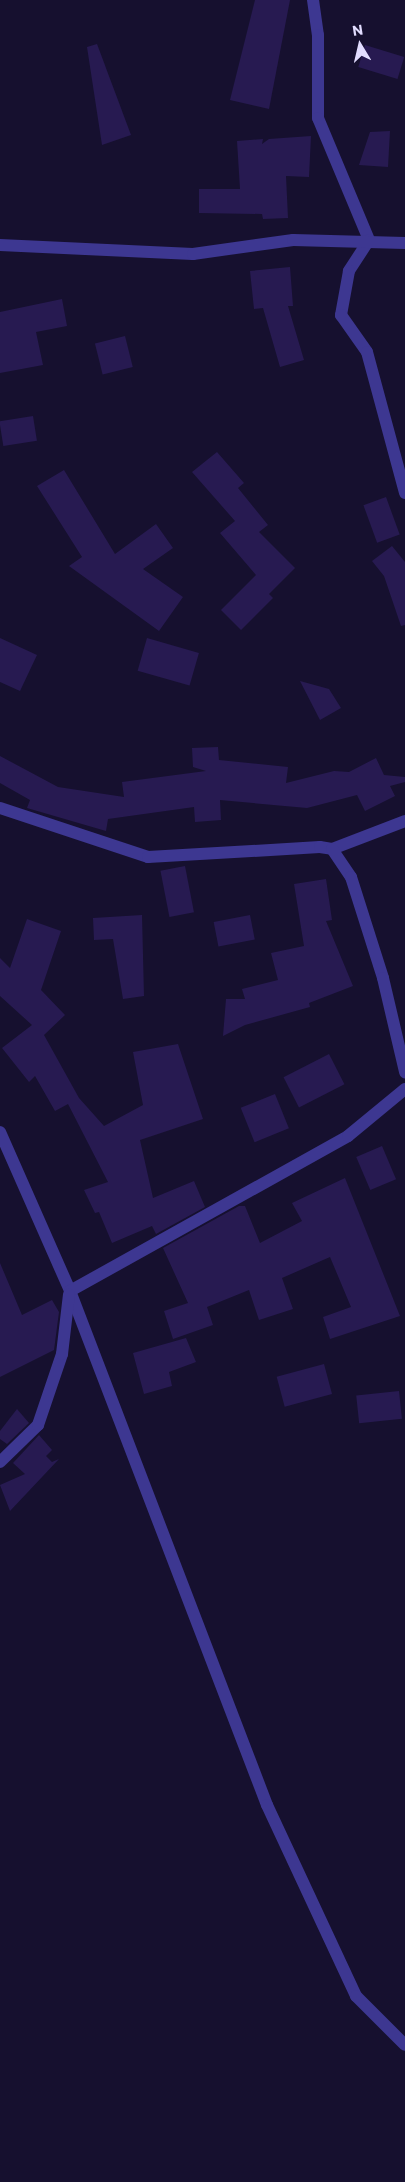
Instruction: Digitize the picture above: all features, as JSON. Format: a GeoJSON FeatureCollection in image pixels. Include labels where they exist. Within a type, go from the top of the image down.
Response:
{"type":"FeatureCollection","features":[{"type":"Feature","properties":{"kind":"street"},"geometry":{"type":"LineString","coordinates":[[313,0],[318,35],[318,118],[369,240]]}},
{"type":"Feature","properties":{"kind":"street"},"geometry":{"type":"LineString","coordinates":[[0,245],[193,254],[293,240],[369,240],[405,243]]}},
{"type":"Feature","properties":{"kind":"street"},"geometry":{"type":"LineString","coordinates":[[369,240],[349,271],[341,315],[368,352],[405,493]]}},
{"type":"Feature","properties":{"kind":"street"},"geometry":{"type":"LineString","coordinates":[[0,808],[148,857],[332,849],[405,821]]}},
{"type":"Feature","properties":{"kind":"street"},"geometry":{"type":"LineString","coordinates":[[332,849],[351,877],[383,978],[405,1072]]}},
{"type":"Feature","properties":{"kind":"street"},"geometry":{"type":"LineString","coordinates":[[70,1291],[348,1136],[405,1089]]}},
{"type":"Feature","properties":{"kind":"street"},"geometry":{"type":"LineString","coordinates":[[0,1132],[70,1291],[267,1806],[356,1996],[405,2046]]}},
{"type":"Feature","properties":{"kind":"street"},"geometry":{"type":"LineString","coordinates":[[0,1462],[38,1425],[62,1354],[70,1291]]}},
{"type":"Feature","properties":{"kind":"building"},"geometry":{"type":"Polygon","coordinates":[[[255,0],[290,0],[269,109],[230,100],[255,0]]]}},
{"type":"Feature","properties":{"kind":"building"},"geometry":{"type":"Polygon","coordinates":[[[97,44],[131,135],[102,145],[87,47],[97,44]]]}},
{"type":"Feature","properties":{"kind":"building"},"geometry":{"type":"Polygon","coordinates":[[[365,45],[404,57],[397,79],[358,67],[365,45]]]}},
{"type":"Feature","properties":{"kind":"building"},"geometry":{"type":"Polygon","coordinates":[[[390,131],[388,167],[359,165],[370,132],[390,131]]]}},
{"type":"Feature","properties":{"kind":"building"},"geometry":{"type":"Polygon","coordinates":[[[311,136],[309,177],[286,176],[288,218],[263,219],[262,214],[199,213],[199,189],[240,189],[237,141],[263,139],[262,144],[269,139],[311,136]]]}},
{"type":"Feature","properties":{"kind":"building"},"geometry":{"type":"Polygon","coordinates":[[[290,267],[293,306],[288,306],[304,360],[280,367],[263,308],[254,309],[250,271],[290,267]]]}},
{"type":"Feature","properties":{"kind":"building"},"geometry":{"type":"Polygon","coordinates":[[[62,299],[67,326],[36,332],[43,365],[0,373],[0,312],[62,299]]]}},
{"type":"Feature","properties":{"kind":"building"},"geometry":{"type":"Polygon","coordinates":[[[125,336],[133,367],[103,375],[95,343],[125,336]]]}},
{"type":"Feature","properties":{"kind":"building"},"geometry":{"type":"Polygon","coordinates":[[[33,416],[37,441],[3,446],[0,421],[33,416]]]}},
{"type":"Feature","properties":{"kind":"building"},"geometry":{"type":"Polygon","coordinates":[[[217,452],[244,483],[238,488],[268,525],[259,532],[295,568],[269,594],[273,598],[241,630],[221,610],[256,575],[220,533],[235,521],[192,472],[217,452]]]}},
{"type":"Feature","properties":{"kind":"building"},"geometry":{"type":"Polygon","coordinates":[[[64,470],[115,554],[156,524],[173,548],[143,569],[183,597],[159,631],[69,566],[82,557],[37,486],[64,470]]]}},
{"type":"Feature","properties":{"kind":"building"},"geometry":{"type":"Polygon","coordinates":[[[386,497],[400,535],[377,543],[363,505],[386,497]]]}},
{"type":"Feature","properties":{"kind":"building"},"geometry":{"type":"Polygon","coordinates":[[[392,546],[405,562],[405,625],[401,626],[384,576],[372,561],[392,546]]]}},
{"type":"Feature","properties":{"kind":"building"},"geometry":{"type":"Polygon","coordinates":[[[0,638],[37,655],[20,691],[0,682],[0,638]]]}},
{"type":"Feature","properties":{"kind":"building"},"geometry":{"type":"Polygon","coordinates":[[[147,638],[199,653],[190,686],[138,671],[147,638]]]}},
{"type":"Feature","properties":{"kind":"building"},"geometry":{"type":"Polygon","coordinates":[[[300,681],[329,689],[341,708],[320,720],[300,681]]]}},
{"type":"Feature","properties":{"kind":"building"},"geometry":{"type":"Polygon","coordinates":[[[218,747],[219,760],[288,767],[286,783],[334,771],[349,772],[376,758],[384,775],[405,777],[405,782],[390,786],[395,796],[365,811],[357,795],[307,808],[220,800],[221,820],[195,822],[194,807],[108,819],[106,831],[27,808],[30,800],[0,783],[0,756],[58,787],[124,797],[122,782],[206,771],[193,767],[192,748],[218,747]]]}},
{"type":"Feature","properties":{"kind":"building"},"geometry":{"type":"Polygon","coordinates":[[[185,866],[194,912],[169,917],[160,871],[185,866]]]}},
{"type":"Feature","properties":{"kind":"building"},"geometry":{"type":"Polygon","coordinates":[[[326,879],[332,920],[326,921],[353,986],[309,1003],[310,1007],[245,1025],[223,1036],[226,999],[245,999],[242,989],[278,980],[271,953],[304,946],[294,884],[326,879]]]}},
{"type":"Feature","properties":{"kind":"building"},"geometry":{"type":"Polygon","coordinates":[[[142,915],[144,996],[123,999],[113,939],[94,940],[93,918],[142,915]]]}},
{"type":"Feature","properties":{"kind":"building"},"geometry":{"type":"Polygon","coordinates":[[[250,915],[255,940],[218,947],[214,922],[250,915]]]}},
{"type":"Feature","properties":{"kind":"building"},"geometry":{"type":"Polygon","coordinates":[[[27,919],[61,931],[41,990],[65,1015],[44,1035],[79,1098],[104,1126],[143,1105],[133,1052],[178,1044],[203,1119],[140,1140],[153,1198],[194,1181],[205,1207],[156,1234],[152,1226],[112,1243],[99,1212],[95,1213],[84,1190],[108,1182],[68,1104],[55,1111],[35,1076],[29,1082],[2,1048],[32,1025],[0,996],[0,958],[10,968],[27,919]]]}},
{"type":"Feature","properties":{"kind":"building"},"geometry":{"type":"Polygon","coordinates":[[[329,1054],[344,1084],[299,1107],[284,1077],[329,1054]]]}},
{"type":"Feature","properties":{"kind":"building"},"geometry":{"type":"Polygon","coordinates":[[[275,1094],[289,1128],[255,1142],[241,1108],[275,1094]]]}},
{"type":"Feature","properties":{"kind":"building"},"geometry":{"type":"Polygon","coordinates":[[[382,1146],[396,1179],[370,1190],[356,1157],[382,1146]]]}},
{"type":"Feature","properties":{"kind":"building"},"geometry":{"type":"Polygon","coordinates":[[[345,1178],[400,1316],[330,1339],[323,1317],[351,1307],[330,1257],[282,1278],[293,1309],[259,1320],[249,1290],[207,1307],[213,1325],[173,1339],[164,1311],[188,1303],[163,1248],[239,1206],[245,1206],[260,1243],[302,1221],[292,1203],[345,1178]]]}},
{"type":"Feature","properties":{"kind":"building"},"geometry":{"type":"Polygon","coordinates":[[[0,1263],[22,1315],[52,1300],[59,1312],[54,1350],[0,1377],[0,1263]]]}},
{"type":"Feature","properties":{"kind":"building"},"geometry":{"type":"Polygon","coordinates":[[[186,1338],[196,1362],[169,1372],[172,1386],[144,1394],[133,1353],[186,1338]]]}},
{"type":"Feature","properties":{"kind":"building"},"geometry":{"type":"Polygon","coordinates":[[[324,1364],[332,1394],[285,1407],[277,1377],[324,1364]]]}},
{"type":"Feature","properties":{"kind":"building"},"geometry":{"type":"Polygon","coordinates":[[[399,1391],[402,1419],[359,1423],[356,1395],[399,1391]]]}},
{"type":"Feature","properties":{"kind":"building"},"geometry":{"type":"Polygon","coordinates":[[[17,1409],[29,1423],[7,1444],[0,1439],[0,1431],[17,1409]]]}},
{"type":"Feature","properties":{"kind":"building"},"geometry":{"type":"Polygon","coordinates":[[[39,1435],[52,1450],[46,1456],[52,1462],[59,1459],[10,1511],[0,1485],[25,1474],[13,1463],[39,1435]]]}}]}
